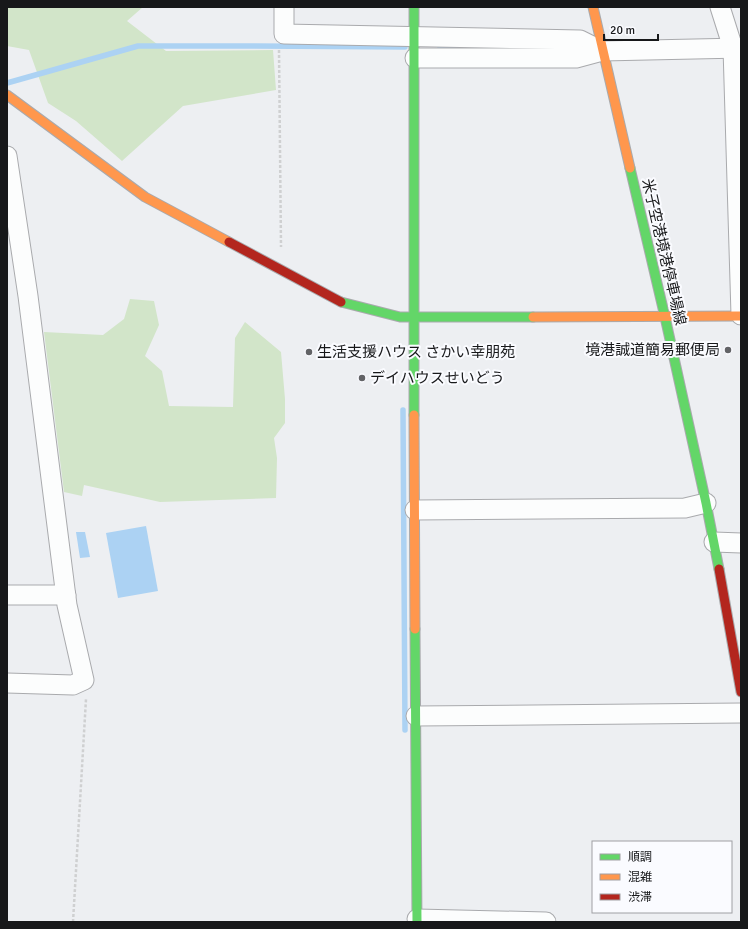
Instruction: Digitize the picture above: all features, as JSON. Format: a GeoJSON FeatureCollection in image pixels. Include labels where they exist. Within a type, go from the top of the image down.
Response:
{"type":"FeatureCollection","features":[{"type":"Feature","properties":{"kind":"street"},"geometry":{"type":"LineString","coordinates":[[284,7],[284,34],[414,38],[580,40],[602,51]]}},
{"type":"Feature","properties":{"kind":"street"},"geometry":{"type":"LineString","coordinates":[[414,7],[415,58],[412,318],[418,920],[546,922]]}},
{"type":"Feature","properties":{"kind":"street","name":"米子空港境港停車場線"},"geometry":{"type":"LineString","coordinates":[[593,7],[665,317],[706,503],[741,692]]}},
{"type":"Feature","properties":{"kind":"street"},"geometry":{"type":"LineString","coordinates":[[7,95],[145,198],[346,304],[400,317],[412,318],[741,316],[737,48],[720,7]]}},
{"type":"Feature","properties":{"kind":"street"},"geometry":{"type":"LineString","coordinates":[[415,58],[576,58],[602,51],[737,48]]}},
{"type":"Feature","properties":{"kind":"street"},"geometry":{"type":"LineString","coordinates":[[7,156],[28,296],[66,595],[84,680],[73,685],[7,682]]}},
{"type":"Feature","properties":{"kind":"street"},"geometry":{"type":"LineString","coordinates":[[415,510],[685,508],[706,503]]}},
{"type":"Feature","properties":{"kind":"street"},"geometry":{"type":"LineString","coordinates":[[714,542],[741,543]]}},
{"type":"Feature","properties":{"kind":"street"},"geometry":{"type":"LineString","coordinates":[[7,595],[66,595]]}},
{"type":"Feature","properties":{"kind":"street"},"geometry":{"type":"LineString","coordinates":[[416,716],[741,713]]}},
{"type":"Feature","properties":{"kind":"path"},"geometry":{"type":"LineString","coordinates":[[279,52],[281,270]]}},
{"type":"Feature","properties":{"kind":"path"},"geometry":{"type":"LineString","coordinates":[[73,922],[86,698],[84,680]]}},
{"type":"Feature","properties":{"kind":"green space"},"geometry":{"type":"Polygon","coordinates":[[[7,7],[143,7],[127,21],[166,51],[273,50],[276,90],[183,106],[122,161],[76,121],[48,103],[29,50],[7,46],[7,7]]]}},
{"type":"Feature","properties":{"kind":"green space"},"geometry":{"type":"Polygon","coordinates":[[[130,299],[154,301],[159,325],[145,356],[162,371],[169,406],[233,407],[235,338],[245,322],[281,352],[285,399],[285,423],[274,438],[277,458],[276,498],[160,502],[84,485],[82,496],[64,492],[44,332],[103,335],[124,319],[130,299]]]}},
{"type":"Feature","properties":{"kind":"water"},"geometry":{"type":"Polygon","coordinates":[[[146,526],[158,591],[118,598],[106,533],[146,526]]]}},
{"type":"Feature","properties":{"kind":"water"},"geometry":{"type":"Polygon","coordinates":[[[76,532],[85,532],[90,557],[80,558],[76,532]]]}},
{"type":"Feature","properties":{"kind":"waterway"},"geometry":{"type":"LineString","coordinates":[[7,83],[138,46],[405,47]]}},
{"type":"Feature","properties":{"kind":"waterway"},"geometry":{"type":"LineString","coordinates":[[440,48],[512,49]]}},
{"type":"Feature","properties":{"kind":"waterway"},"geometry":{"type":"LineString","coordinates":[[403,410],[405,730]]}},
{"type":"Feature","properties":{"kind":"traffic: fast"},"geometry":{"type":"LineString","coordinates":[[414,7],[414,415]]}},
{"type":"Feature","properties":{"kind":"traffic: fast"},"geometry":{"type":"LineString","coordinates":[[630,168],[665,317],[719,569]]}},
{"type":"Feature","properties":{"kind":"traffic: fast"},"geometry":{"type":"LineString","coordinates":[[341,302],[400,317],[533,317]]}},
{"type":"Feature","properties":{"kind":"traffic: fast"},"geometry":{"type":"LineString","coordinates":[[415,629],[417,922]]}},
{"type":"Feature","properties":{"kind":"traffic: slow"},"geometry":{"type":"LineString","coordinates":[[593,7],[630,168]]}},
{"type":"Feature","properties":{"kind":"traffic: slow"},"geometry":{"type":"LineString","coordinates":[[7,95],[145,197],[229,242]]}},
{"type":"Feature","properties":{"kind":"traffic: slow"},"geometry":{"type":"LineString","coordinates":[[533,317],[741,316]]}},
{"type":"Feature","properties":{"kind":"traffic: slow"},"geometry":{"type":"LineString","coordinates":[[414,415],[415,629]]}},
{"type":"Feature","properties":{"kind":"traffic: jam"},"geometry":{"type":"LineString","coordinates":[[229,242],[341,302]]}},
{"type":"Feature","properties":{"kind":"traffic: jam"},"geometry":{"type":"LineString","coordinates":[[719,569],[741,692]]}},
{"type":"Feature","properties":{"kind":"place","name":"境港誠道簡易郵便局"},"geometry":{"type":"Point","coordinates":[728,350]}},
{"type":"Feature","properties":{"kind":"place","name":"生活支援ハウス さかい幸朋苑"},"geometry":{"type":"Point","coordinates":[309,352]}},
{"type":"Feature","properties":{"kind":"place","name":"デイハウスせいどう"},"geometry":{"type":"Point","coordinates":[362,378]}}]}
